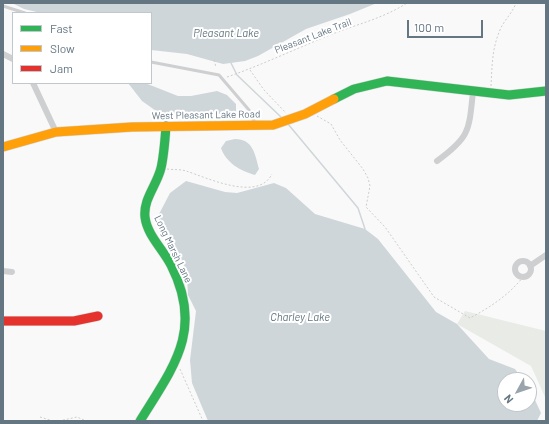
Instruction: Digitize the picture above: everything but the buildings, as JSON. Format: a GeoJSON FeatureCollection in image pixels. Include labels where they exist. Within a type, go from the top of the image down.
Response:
{"type":"FeatureCollection","features":[{"type":"Feature","properties":{"kind":"street"},"geometry":{"type":"LineString","coordinates":[[3,54],[12,58]]}},
{"type":"Feature","properties":{"kind":"street","name":"West Pleasant Lake Road"},"geometry":{"type":"LineString","coordinates":[[3,147],[56,132],[166,126],[273,125],[308,112],[354,89],[376,82],[406,82],[490,94],[524,95],[546,91]]}},
{"type":"Feature","properties":{"kind":"street"},"geometry":{"type":"LineString","coordinates":[[33,84],[56,132]]}},
{"type":"Feature","properties":{"kind":"street"},"geometry":{"type":"LineString","coordinates":[[437,161],[458,145],[467,134],[473,91]]}},
{"type":"Feature","properties":{"kind":"street","name":"Long Marsh Lane"},"geometry":{"type":"LineString","coordinates":[[140,421],[176,361],[186,337],[187,308],[174,271],[151,233],[145,216],[147,198],[161,168],[166,126]]}},
{"type":"Feature","properties":{"kind":"street"},"geometry":{"type":"LineString","coordinates":[[530,266],[546,256]]}},
{"type":"Feature","properties":{"kind":"street"},"geometry":{"type":"LineString","coordinates":[[524,261],[530,266],[529,274],[523,277],[518,275],[515,271],[517,264],[524,261]]}},
{"type":"Feature","properties":{"kind":"street"},"geometry":{"type":"LineString","coordinates":[[3,271],[12,272]]}},
{"type":"Feature","properties":{"kind":"street"},"geometry":{"type":"LineString","coordinates":[[3,321],[74,321],[98,316]]}},
{"type":"Feature","properties":{"kind":"lane"},"geometry":{"type":"LineString","coordinates":[[3,6],[22,12]]}},
{"type":"Feature","properties":{"kind":"lane"},"geometry":{"type":"LineString","coordinates":[[152,62],[182,66],[219,75],[249,110],[257,126]]}},
{"type":"Feature","properties":{"kind":"path","name":"Pleasant Lake Trail"},"geometry":{"type":"LineString","coordinates":[[222,78],[249,69],[339,31],[379,19],[406,3]]}},
{"type":"Feature","properties":{"kind":"path"},"geometry":{"type":"LineString","coordinates":[[490,94],[493,47],[500,28],[513,13],[516,3]]}},
{"type":"Feature","properties":{"kind":"path"},"geometry":{"type":"LineString","coordinates":[[214,60],[216,67]]}},
{"type":"Feature","properties":{"kind":"path"},"geometry":{"type":"LineString","coordinates":[[249,69],[264,90],[290,119]]}},
{"type":"Feature","properties":{"kind":"path"},"geometry":{"type":"LineString","coordinates":[[308,112],[331,124],[340,140],[360,164],[368,178],[370,186],[366,207],[389,233],[434,296],[470,318],[485,310],[515,286],[523,277]]}},
{"type":"Feature","properties":{"kind":"path"},"geometry":{"type":"LineString","coordinates":[[161,168],[184,171],[238,188],[263,184],[269,181],[272,174]]}},
{"type":"Feature","properties":{"kind":"path"},"geometry":{"type":"LineString","coordinates":[[176,361],[203,421]]}},
{"type":"Feature","properties":{"kind":"path"},"geometry":{"type":"LineString","coordinates":[[40,417],[53,421]]}},
{"type":"Feature","properties":{"kind":"path"},"geometry":{"type":"LineString","coordinates":[[59,421],[77,417],[86,421]]}},
{"type":"Feature","properties":{"kind":"shaded area"},"geometry":{"type":"Polygon","coordinates":[[[465,311],[546,331],[546,399],[537,379],[537,372],[534,372],[531,366],[457,324],[465,311]]]}},
{"type":"Feature","properties":{"kind":"water","name":"Pleasant Lake"},"geometry":{"type":"Polygon","coordinates":[[[12,3],[377,3],[306,29],[258,56],[245,61],[223,64],[187,54],[152,50],[152,12],[37,12],[24,9],[12,3]]]}},
{"type":"Feature","properties":{"kind":"water"},"geometry":{"type":"Polygon","coordinates":[[[129,84],[148,84],[178,96],[191,96],[217,91],[227,95],[236,104],[236,112],[226,114],[159,113],[142,101],[129,84]]]}},
{"type":"Feature","properties":{"kind":"water"},"geometry":{"type":"Polygon","coordinates":[[[235,139],[246,142],[252,148],[259,169],[255,175],[235,166],[223,153],[221,148],[226,141],[235,139]]]}},
{"type":"Feature","properties":{"kind":"water","name":"Charley Lake"},"geometry":{"type":"Polygon","coordinates":[[[186,181],[225,192],[237,193],[274,183],[286,188],[315,214],[365,229],[378,239],[436,312],[457,324],[489,359],[515,369],[517,372],[497,372],[497,412],[537,412],[537,404],[541,413],[537,421],[208,421],[192,383],[190,360],[196,311],[188,295],[187,275],[183,262],[167,239],[158,216],[170,193],[186,181]]]}},
{"type":"Feature","properties":{"kind":"waterway"},"geometry":{"type":"LineString","coordinates":[[231,63],[237,75],[281,117]]}},
{"type":"Feature","properties":{"kind":"waterway"},"geometry":{"type":"LineString","coordinates":[[288,124],[358,208],[365,229]]}},
{"type":"Feature","properties":{"kind":"traffic: fast"},"geometry":{"type":"LineString","coordinates":[[334,99],[354,89],[387,81],[509,95],[546,91]]}},
{"type":"Feature","properties":{"kind":"traffic: fast"},"geometry":{"type":"LineString","coordinates":[[140,421],[164,383],[173,365],[181,347],[185,328],[185,309],[181,288],[168,259],[152,236],[146,224],[145,217],[146,204],[161,168],[164,153],[166,126]]}},
{"type":"Feature","properties":{"kind":"traffic: slow"},"geometry":{"type":"LineString","coordinates":[[3,147],[56,132],[132,127],[273,125],[305,114],[334,99]]}},
{"type":"Feature","properties":{"kind":"traffic: jam"},"geometry":{"type":"LineString","coordinates":[[3,321],[74,321],[98,316]]}}]}
